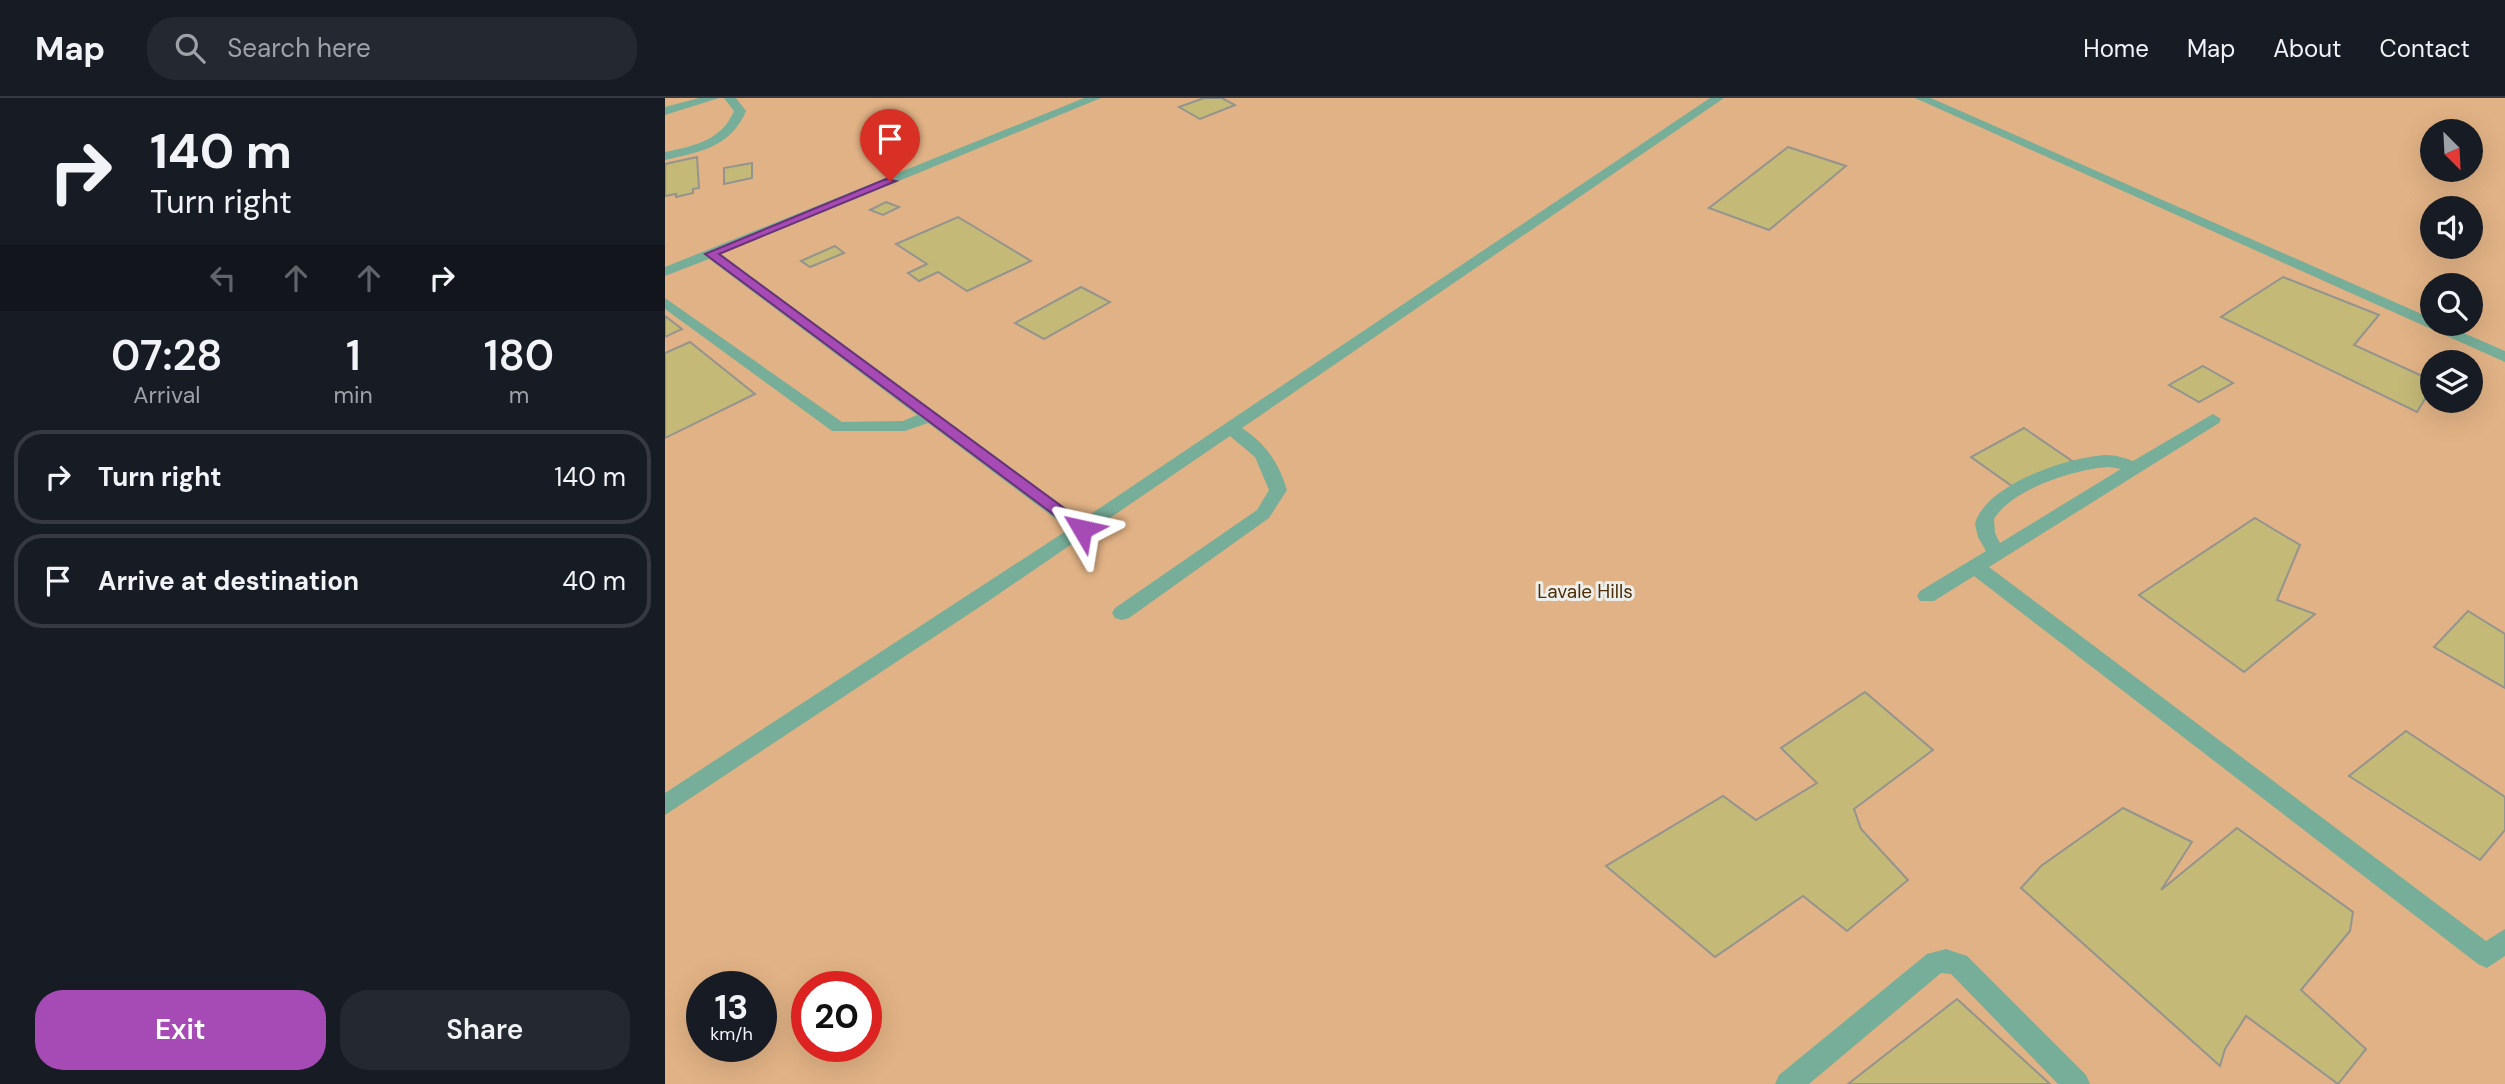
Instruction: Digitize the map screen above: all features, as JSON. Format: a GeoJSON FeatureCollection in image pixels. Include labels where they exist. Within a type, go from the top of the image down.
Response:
{"type":"FeatureCollection","features":[{"type":"Feature","properties":{"kind":"lane"},"geometry":{"type":"LineString","coordinates":[[665,111],[713,98]]}},
{"type":"Feature","properties":{"kind":"lane"},"geometry":{"type":"LineString","coordinates":[[665,156],[697,149],[720,140],[735,127],[740,111],[730,98]]}},
{"type":"Feature","properties":{"kind":"lane"},"geometry":{"type":"LineString","coordinates":[[665,272],[1095,98]]}},
{"type":"Feature","properties":{"kind":"lane"},"geometry":{"type":"LineString","coordinates":[[665,805],[1082,529],[1718,98]]}},
{"type":"Feature","properties":{"kind":"lane"},"geometry":{"type":"LineString","coordinates":[[1921,98],[2505,357]]}},
{"type":"Feature","properties":{"kind":"lane"},"geometry":{"type":"LineString","coordinates":[[711,254],[1082,529]]}},
{"type":"Feature","properties":{"kind":"lane"},"geometry":{"type":"LineString","coordinates":[[665,302],[838,427],[905,426],[930,416]]}},
{"type":"Feature","properties":{"kind":"lane"},"geometry":{"type":"LineString","coordinates":[[1927,596],[2213,419]]}},
{"type":"Feature","properties":{"kind":"lane"},"geometry":{"type":"LineString","coordinates":[[1122,613],[1263,513],[1278,490],[1271,463],[1253,443],[1230,428]]}},
{"type":"Feature","properties":{"kind":"lane"},"geometry":{"type":"LineString","coordinates":[[1998,553],[1987,537],[1984,520],[1993,505],[2011,493],[2074,466],[2109,461],[2136,467]]}},
{"type":"Feature","properties":{"kind":"lane"},"geometry":{"type":"LineString","coordinates":[[1975,567],[2487,956],[2505,940]]}},
{"type":"Feature","properties":{"kind":"lane"},"geometry":{"type":"LineString","coordinates":[[1788,1084],[1936,962],[1946,961],[1958,964],[2077,1084]]}},
{"type":"Feature","properties":{"kind":"green space","name":"Lavale Hills"},"geometry":{"type":"Polygon","coordinates":[[[665,98],[2505,98],[2505,1084],[665,1084],[665,98]]]}},
{"type":"Feature","properties":{"kind":"building"},"geometry":{"type":"Polygon","coordinates":[[[1204,98],[1222,98],[1235,105],[1200,119],[1179,107],[1204,98]]]}},
{"type":"Feature","properties":{"kind":"building"},"geometry":{"type":"Polygon","coordinates":[[[1788,147],[1846,166],[1769,230],[1709,208],[1788,147]]]}},
{"type":"Feature","properties":{"kind":"building"},"geometry":{"type":"Polygon","coordinates":[[[697,157],[699,188],[693,189],[693,193],[676,197],[676,194],[665,196],[665,164],[697,157]]]}},
{"type":"Feature","properties":{"kind":"building"},"geometry":{"type":"Polygon","coordinates":[[[752,163],[752,178],[724,184],[724,168],[752,163]]]}},
{"type":"Feature","properties":{"kind":"building"},"geometry":{"type":"Polygon","coordinates":[[[886,202],[899,207],[883,215],[870,210],[886,202]]]}},
{"type":"Feature","properties":{"kind":"building"},"geometry":{"type":"Polygon","coordinates":[[[958,217],[1031,261],[967,291],[938,272],[919,281],[908,273],[927,264],[896,244],[958,217]]]}},
{"type":"Feature","properties":{"kind":"building"},"geometry":{"type":"Polygon","coordinates":[[[835,246],[844,253],[810,267],[801,261],[835,246]]]}},
{"type":"Feature","properties":{"kind":"building"},"geometry":{"type":"Polygon","coordinates":[[[2283,277],[2379,315],[2354,345],[2420,375],[2420,407],[2417,412],[2221,317],[2283,277]]]}},
{"type":"Feature","properties":{"kind":"building"},"geometry":{"type":"Polygon","coordinates":[[[1081,287],[1110,302],[1044,339],[1015,323],[1081,287]]]}},
{"type":"Feature","properties":{"kind":"building"},"geometry":{"type":"Polygon","coordinates":[[[665,316],[682,329],[665,337],[665,316]]]}},
{"type":"Feature","properties":{"kind":"building"},"geometry":{"type":"Polygon","coordinates":[[[690,342],[755,394],[665,438],[665,353],[690,342]]]}},
{"type":"Feature","properties":{"kind":"building"},"geometry":{"type":"Polygon","coordinates":[[[2203,366],[2233,383],[2199,402],[2169,385],[2203,366]]]}},
{"type":"Feature","properties":{"kind":"building"},"geometry":{"type":"Polygon","coordinates":[[[2024,428],[2072,461],[2019,491],[1971,457],[2024,428]]]}},
{"type":"Feature","properties":{"kind":"building"},"geometry":{"type":"Polygon","coordinates":[[[2255,518],[2300,545],[2277,600],[2315,614],[2244,672],[2139,595],[2255,518]]]}},
{"type":"Feature","properties":{"kind":"building"},"geometry":{"type":"Polygon","coordinates":[[[2468,611],[2505,634],[2505,688],[2434,647],[2468,611]]]}},
{"type":"Feature","properties":{"kind":"building"},"geometry":{"type":"Polygon","coordinates":[[[1865,692],[1933,750],[1854,809],[1861,829],[1908,880],[1847,931],[1803,896],[1715,957],[1606,866],[1723,796],[1756,820],[1817,783],[1781,748],[1865,692]]]}},
{"type":"Feature","properties":{"kind":"building"},"geometry":{"type":"Polygon","coordinates":[[[2406,731],[2505,797],[2505,830],[2480,860],[2349,776],[2406,731]]]}},
{"type":"Feature","properties":{"kind":"building"},"geometry":{"type":"Polygon","coordinates":[[[2123,808],[2192,842],[2161,890],[2237,828],[2353,912],[2350,931],[2301,990],[2366,1049],[2338,1084],[2246,1016],[2225,1049],[2220,1066],[2021,888],[2041,866],[2123,808]]]}},
{"type":"Feature","properties":{"kind":"building"},"geometry":{"type":"Polygon","coordinates":[[[1957,999],[2050,1084],[1848,1084],[1957,999]]]}},
{"type":"Feature","properties":{"kind":"route"},"geometry":{"type":"LineString","coordinates":[[890,181],[711,254],[1082,529]]}}]}
